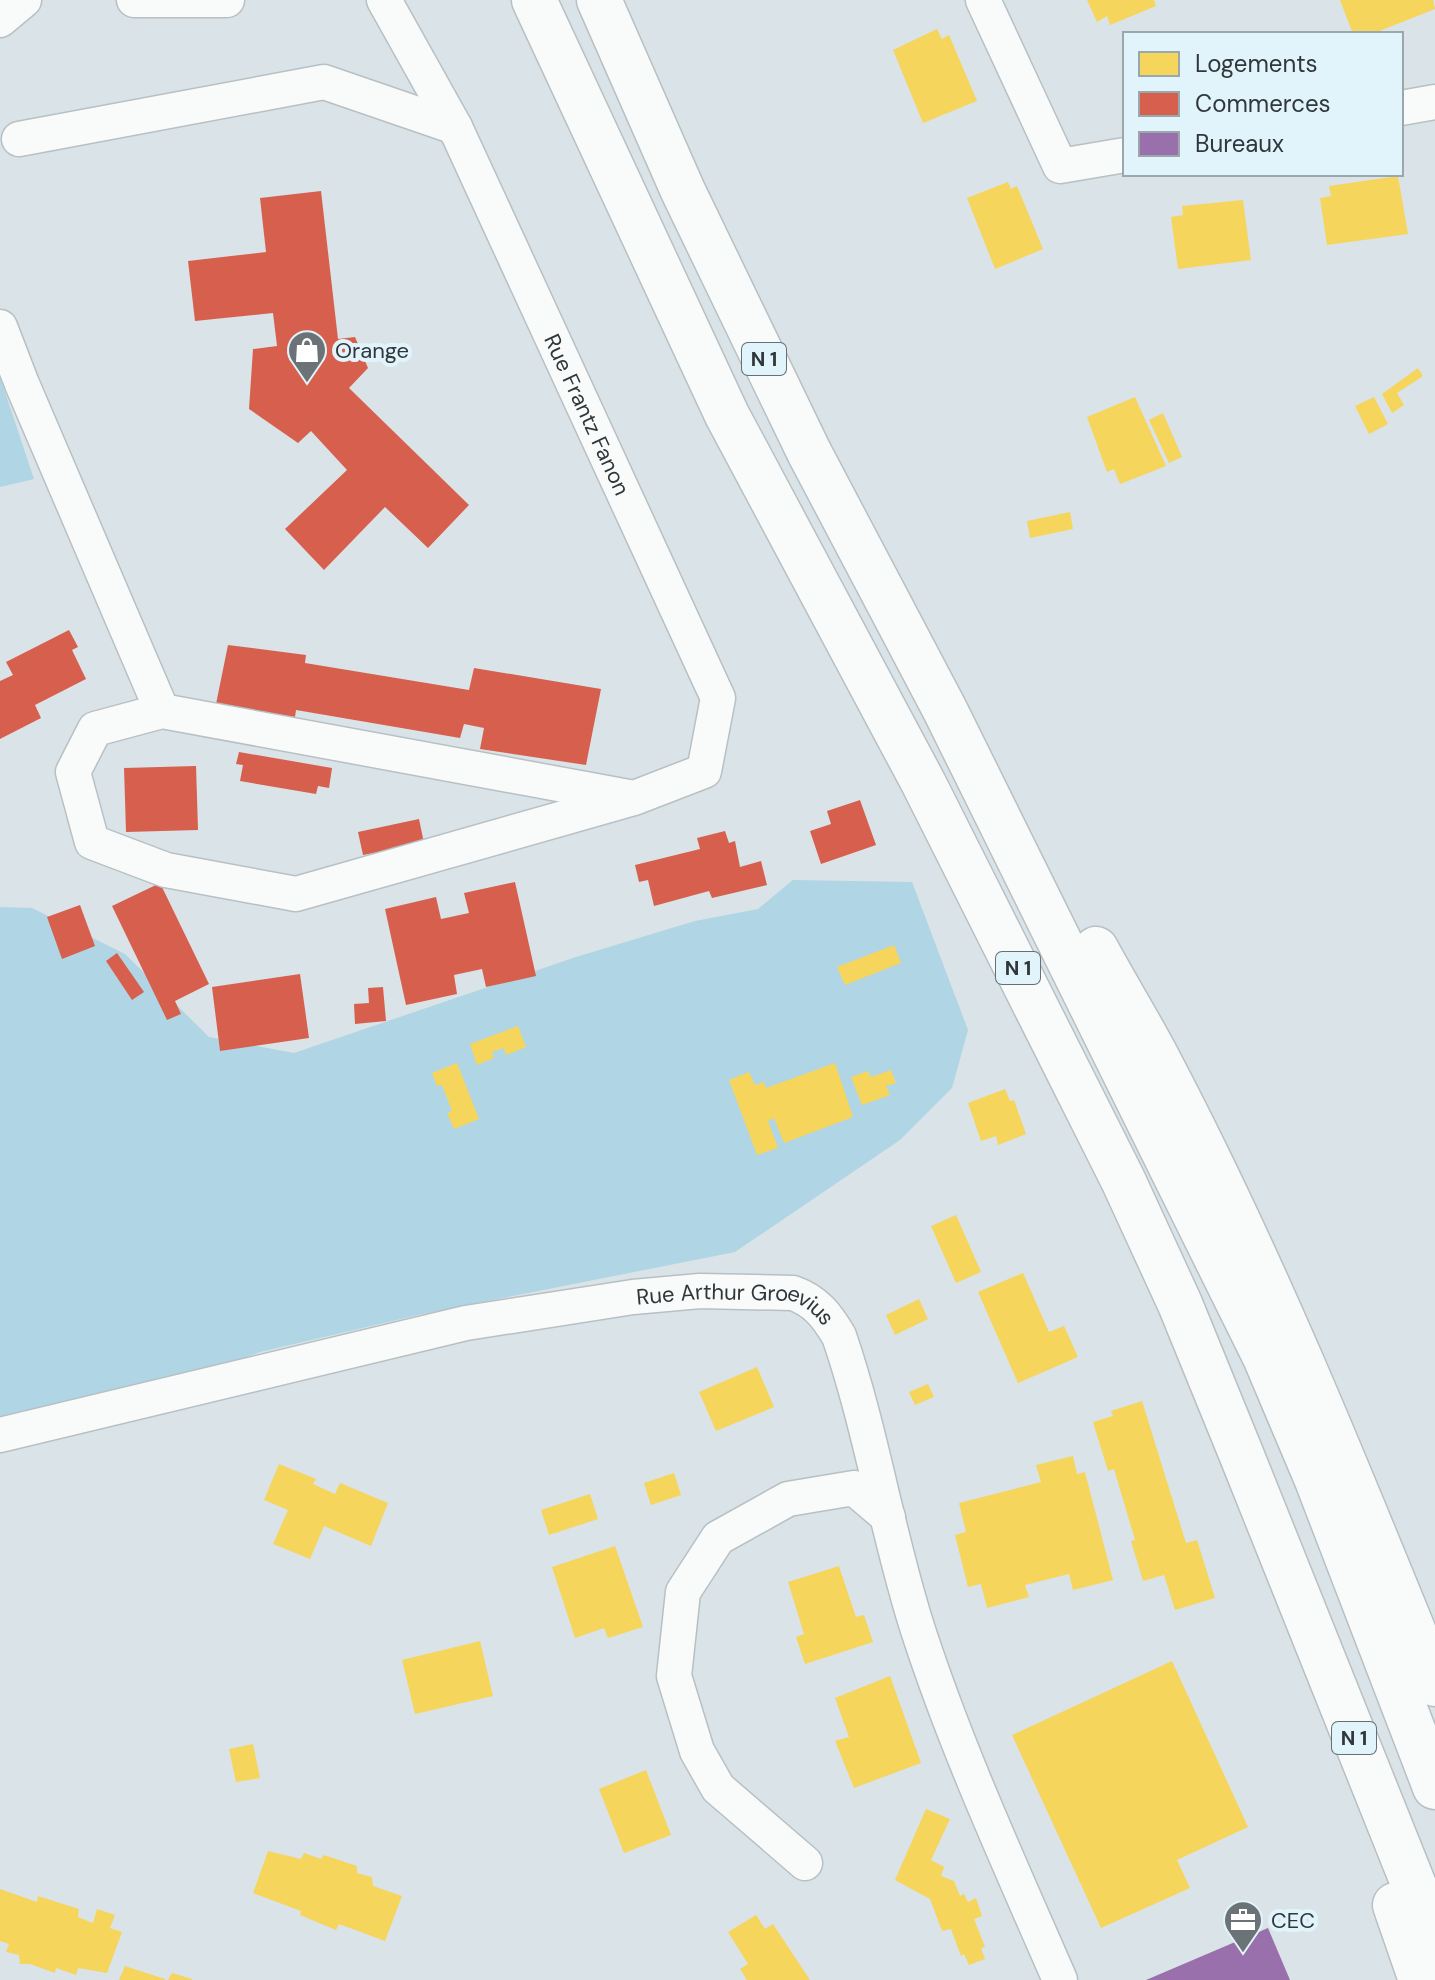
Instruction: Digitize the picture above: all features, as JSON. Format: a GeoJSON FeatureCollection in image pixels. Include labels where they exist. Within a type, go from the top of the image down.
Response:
{"type":"FeatureCollection","features":[{"type":"Feature","properties":{"kind":"highway","name":"N 1"},"geometry":{"type":"LineString","coordinates":[[534,0],[727,415],[924,784],[1117,1167],[1180,1304],[1435,1938]]}},
{"type":"Feature","properties":{"kind":"highway","name":"N 1"},"geometry":{"type":"LineString","coordinates":[[599,0],[683,191],[809,452],[945,710],[1265,1357],[1328,1509],[1435,1787]]}},
{"type":"Feature","properties":{"kind":"highway"},"geometry":{"type":"LineString","coordinates":[[945,710],[1092,941],[1161,1064],[1228,1201],[1338,1443],[1435,1684]]}},
{"type":"Feature","properties":{"kind":"highway"},"geometry":{"type":"LineString","coordinates":[[1274,1538],[1329,1724],[1421,1980]]}},
{"type":"Feature","properties":{"kind":"street"},"geometry":{"type":"LineString","coordinates":[[0,20],[24,0]]}},
{"type":"Feature","properties":{"kind":"street"},"geometry":{"type":"LineString","coordinates":[[134,0],[227,0]]}},
{"type":"Feature","properties":{"kind":"street","name":"Rue Frantz Fanon"},"geometry":{"type":"LineString","coordinates":[[384,0],[455,127],[718,698],[704,771],[634,798],[296,894],[166,870],[92,842],[73,772],[95,729],[162,711],[634,798]]}},
{"type":"Feature","properties":{"kind":"street"},"geometry":{"type":"LineString","coordinates":[[983,0],[1060,166],[1123,155]]}},
{"type":"Feature","properties":{"kind":"street"},"geometry":{"type":"LineString","coordinates":[[19,139],[324,82],[455,127]]}},
{"type":"Feature","properties":{"kind":"street"},"geometry":{"type":"LineString","coordinates":[[1403,108],[1435,102]]}},
{"type":"Feature","properties":{"kind":"street"},"geometry":{"type":"LineString","coordinates":[[0,327],[162,711]]}},
{"type":"Feature","properties":{"kind":"street","name":"Rue Arthur Groevius"},"geometry":{"type":"LineString","coordinates":[[0,1435],[466,1323],[633,1297],[700,1291],[793,1293],[806,1298],[823,1312],[839,1336],[917,1627],[941,1697],[983,1804],[1060,1980]]}},
{"type":"Feature","properties":{"kind":"street"},"geometry":{"type":"LineString","coordinates":[[805,1863],[718,1788],[697,1751],[674,1676],[683,1592],[718,1538],[788,1499],[854,1488],[888,1517]]}},
{"type":"Feature","properties":{"kind":"shaded area"},"geometry":{"type":"Polygon","coordinates":[[[0,377],[34,479],[0,487],[0,377]]]}},
{"type":"Feature","properties":{"kind":"shaded area"},"geometry":{"type":"Polygon","coordinates":[[[793,880],[912,882],[968,1030],[952,1088],[900,1140],[735,1252],[418,1315],[260,1352],[0,1447],[0,907],[32,908],[125,954],[209,1037],[294,1053],[576,957],[695,921],[758,909],[793,880]]]}},
{"type":"Feature","properties":{"kind":"building: Logements"},"geometry":{"type":"Polygon","coordinates":[[[1087,0],[1154,0],[1156,6],[1110,25],[1107,16],[1097,22],[1087,0]]]}},
{"type":"Feature","properties":{"kind":"building: Logements"},"geometry":{"type":"Polygon","coordinates":[[[1340,0],[1433,0],[1435,9],[1377,32],[1352,32],[1340,0]]]}},
{"type":"Feature","properties":{"kind":"building: Logements"},"geometry":{"type":"Polygon","coordinates":[[[937,29],[942,39],[949,35],[977,101],[923,123],[893,50],[937,29]]]}},
{"type":"Feature","properties":{"kind":"building: Logements"},"geometry":{"type":"Polygon","coordinates":[[[1398,176],[1408,234],[1327,245],[1320,198],[1331,196],[1329,186],[1398,176]]]}},
{"type":"Feature","properties":{"kind":"building: Logements"},"geometry":{"type":"Polygon","coordinates":[[[1008,182],[1011,189],[1017,186],[1043,249],[995,269],[967,198],[1008,182]]]}},
{"type":"Feature","properties":{"kind":"building: Logements"},"geometry":{"type":"Polygon","coordinates":[[[1243,200],[1251,260],[1178,269],[1171,217],[1183,215],[1182,206],[1243,200]]]}},
{"type":"Feature","properties":{"kind":"building: Logements"},"geometry":{"type":"Polygon","coordinates":[[[1418,368],[1423,376],[1397,393],[1404,405],[1392,413],[1382,394],[1418,368]]]}},
{"type":"Feature","properties":{"kind":"building: Logements"},"geometry":{"type":"Polygon","coordinates":[[[1135,397],[1166,466],[1120,484],[1114,469],[1107,472],[1087,417],[1135,397]]]}},
{"type":"Feature","properties":{"kind":"building: Logements"},"geometry":{"type":"Polygon","coordinates":[[[1374,397],[1388,424],[1369,434],[1355,406],[1374,397]]]}},
{"type":"Feature","properties":{"kind":"building: Logements"},"geometry":{"type":"Polygon","coordinates":[[[1163,413],[1182,457],[1169,463],[1149,420],[1163,413]]]}},
{"type":"Feature","properties":{"kind":"building: Logements"},"geometry":{"type":"Polygon","coordinates":[[[1070,512],[1073,529],[1030,538],[1027,521],[1070,512]]]}},
{"type":"Feature","properties":{"kind":"building: Logements"},"geometry":{"type":"Polygon","coordinates":[[[894,945],[901,963],[845,985],[837,967],[894,945]]]}},
{"type":"Feature","properties":{"kind":"building: Logements"},"geometry":{"type":"Polygon","coordinates":[[[518,1026],[526,1047],[506,1055],[504,1048],[492,1052],[494,1058],[477,1065],[470,1044],[518,1026]]]}},
{"type":"Feature","properties":{"kind":"building: Logements"},"geometry":{"type":"Polygon","coordinates":[[[457,1063],[479,1119],[454,1129],[447,1113],[452,1111],[442,1085],[437,1086],[432,1073],[457,1063]]]}},
{"type":"Feature","properties":{"kind":"building: Logements"},"geometry":{"type":"Polygon","coordinates":[[[835,1063],[853,1117],[784,1143],[774,1118],[768,1121],[778,1148],[757,1155],[729,1080],[749,1072],[755,1085],[764,1082],[766,1088],[835,1063]]]}},
{"type":"Feature","properties":{"kind":"building: Logements"},"geometry":{"type":"Polygon","coordinates":[[[891,1070],[896,1083],[886,1086],[890,1095],[862,1105],[851,1077],[868,1071],[871,1077],[891,1070]]]}},
{"type":"Feature","properties":{"kind":"building: Logements"},"geometry":{"type":"Polygon","coordinates":[[[1005,1089],[1010,1101],[1014,1100],[1026,1134],[998,1145],[996,1136],[981,1141],[968,1103],[1005,1089]]]}},
{"type":"Feature","properties":{"kind":"building: Logements"},"geometry":{"type":"Polygon","coordinates":[[[956,1215],[981,1272],[956,1283],[931,1226],[956,1215]]]}},
{"type":"Feature","properties":{"kind":"building: Logements"},"geometry":{"type":"Polygon","coordinates":[[[1023,1273],[1049,1332],[1064,1326],[1078,1357],[1018,1383],[978,1292],[1023,1273]]]}},
{"type":"Feature","properties":{"kind":"building: Logements"},"geometry":{"type":"Polygon","coordinates":[[[919,1299],[928,1319],[895,1335],[886,1315],[919,1299]]]}},
{"type":"Feature","properties":{"kind":"building: Logements"},"geometry":{"type":"Polygon","coordinates":[[[757,1367],[774,1407],[716,1431],[699,1392],[757,1367]]]}},
{"type":"Feature","properties":{"kind":"building: Logements"},"geometry":{"type":"Polygon","coordinates":[[[928,1384],[934,1397],[915,1405],[909,1392],[928,1384]]]}},
{"type":"Feature","properties":{"kind":"building: Logements"},"geometry":{"type":"Polygon","coordinates":[[[1142,1401],[1186,1543],[1197,1540],[1215,1598],[1175,1610],[1164,1575],[1143,1581],[1131,1541],[1135,1540],[1114,1469],[1108,1471],[1093,1422],[1113,1416],[1111,1411],[1142,1401]]]}},
{"type":"Feature","properties":{"kind":"building: Logements"},"geometry":{"type":"Polygon","coordinates":[[[1073,1456],[1077,1474],[1085,1472],[1113,1580],[1073,1590],[1069,1574],[1025,1585],[1029,1597],[987,1608],[981,1584],[968,1587],[955,1535],[966,1532],[959,1503],[1041,1482],[1036,1465],[1073,1456]]]}},
{"type":"Feature","properties":{"kind":"building: Logements"},"geometry":{"type":"Polygon","coordinates":[[[279,1464],[316,1479],[313,1484],[335,1494],[340,1483],[388,1503],[371,1546],[324,1526],[310,1559],[273,1544],[288,1510],[264,1500],[279,1464]]]}},
{"type":"Feature","properties":{"kind":"building: Logements"},"geometry":{"type":"Polygon","coordinates":[[[674,1473],[681,1495],[651,1505],[644,1483],[674,1473]]]}},
{"type":"Feature","properties":{"kind":"building: Logements"},"geometry":{"type":"Polygon","coordinates":[[[590,1494],[598,1519],[549,1535],[541,1510],[590,1494]]]}},
{"type":"Feature","properties":{"kind":"building: Logements"},"geometry":{"type":"Polygon","coordinates":[[[615,1546],[643,1627],[608,1638],[604,1628],[575,1638],[552,1567],[615,1546]]]}},
{"type":"Feature","properties":{"kind":"building: Logements"},"geometry":{"type":"Polygon","coordinates":[[[839,1566],[856,1617],[864,1615],[873,1642],[805,1664],[796,1637],[804,1634],[788,1582],[839,1566]]]}},
{"type":"Feature","properties":{"kind":"building: Logements"},"geometry":{"type":"Polygon","coordinates":[[[480,1641],[493,1696],[415,1714],[402,1660],[480,1641]]]}},
{"type":"Feature","properties":{"kind":"building: Logements"},"geometry":{"type":"Polygon","coordinates":[[[1172,1661],[1248,1827],[1177,1860],[1190,1888],[1101,1928],[1012,1735],[1172,1661]]]}},
{"type":"Feature","properties":{"kind":"building: Logements"},"geometry":{"type":"Polygon","coordinates":[[[890,1676],[921,1763],[854,1788],[835,1741],[849,1737],[835,1698],[890,1676]]]}},
{"type":"Feature","properties":{"kind":"building: Logements"},"geometry":{"type":"Polygon","coordinates":[[[253,1744],[260,1778],[236,1782],[229,1749],[253,1744]]]}},
{"type":"Feature","properties":{"kind":"building: Logements"},"geometry":{"type":"Polygon","coordinates":[[[646,1770],[671,1835],[624,1853],[599,1789],[646,1770]]]}},
{"type":"Feature","properties":{"kind":"building: Logements"},"geometry":{"type":"Polygon","coordinates":[[[926,1809],[950,1819],[931,1860],[944,1867],[941,1876],[954,1881],[960,1896],[964,1894],[968,1902],[976,1898],[982,1916],[974,1919],[985,1947],[981,1948],[985,1959],[969,1965],[964,1954],[961,1956],[951,1929],[942,1931],[930,1899],[895,1880],[926,1809]]]}},
{"type":"Feature","properties":{"kind":"building: Logements"},"geometry":{"type":"Polygon","coordinates":[[[268,1851],[301,1859],[304,1853],[321,1859],[324,1855],[357,1866],[357,1873],[372,1877],[373,1886],[402,1896],[385,1941],[339,1924],[336,1930],[300,1915],[301,1911],[253,1893],[268,1851]]]}},
{"type":"Feature","properties":{"kind":"building: Logements"},"geometry":{"type":"Polygon","coordinates":[[[0,1889],[37,1902],[38,1896],[79,1909],[78,1917],[93,1923],[97,1909],[115,1915],[110,1928],[122,1932],[107,1973],[78,1968],[76,1975],[56,1968],[55,1973],[30,1964],[20,1964],[19,1955],[6,1952],[9,1944],[0,1941],[0,1889]]]}},
{"type":"Feature","properties":{"kind":"building: Logements"},"geometry":{"type":"Polygon","coordinates":[[[756,1915],[765,1929],[773,1924],[810,1980],[747,1980],[740,1969],[748,1964],[728,1932],[756,1915]]]}},
{"type":"Feature","properties":{"kind":"building: Logements"},"geometry":{"type":"Polygon","coordinates":[[[125,1966],[165,1979],[165,1980],[119,1980],[125,1966]]]}},
{"type":"Feature","properties":{"kind":"building: Logements"},"geometry":{"type":"Polygon","coordinates":[[[172,1973],[192,1979],[192,1980],[168,1980],[172,1973]]]}},
{"type":"Feature","properties":{"kind":"building: Commerces"},"geometry":{"type":"Polygon","coordinates":[[[321,191],[338,339],[355,337],[368,368],[349,388],[469,505],[428,548],[385,507],[324,570],[285,529],[347,470],[311,431],[298,443],[249,409],[253,349],[277,346],[273,313],[195,321],[188,261],[266,252],[260,198],[321,191]]]}},
{"type":"Feature","properties":{"kind":"building: Commerces"},"geometry":{"type":"Polygon","coordinates":[[[69,630],[78,647],[72,650],[86,679],[35,705],[41,718],[0,739],[0,681],[13,675],[6,662],[69,630]]]}},
{"type":"Feature","properties":{"kind":"building: Commerces"},"geometry":{"type":"Polygon","coordinates":[[[228,645],[306,655],[305,663],[469,690],[474,668],[601,689],[586,765],[480,749],[484,728],[464,724],[460,738],[296,710],[295,717],[216,704],[228,645]]]}},
{"type":"Feature","properties":{"kind":"building: Commerces"},"geometry":{"type":"Polygon","coordinates":[[[239,752],[332,768],[329,788],[318,786],[316,794],[240,781],[243,765],[236,764],[239,752]]]}},
{"type":"Feature","properties":{"kind":"building: Commerces"},"geometry":{"type":"Polygon","coordinates":[[[196,766],[198,830],[126,832],[124,768],[196,766]]]}},
{"type":"Feature","properties":{"kind":"building: Commerces"},"geometry":{"type":"Polygon","coordinates":[[[860,800],[876,845],[821,864],[810,831],[831,824],[827,811],[860,800]]]}},
{"type":"Feature","properties":{"kind":"building: Commerces"},"geometry":{"type":"Polygon","coordinates":[[[419,819],[424,843],[363,855],[358,832],[419,819]]]}},
{"type":"Feature","properties":{"kind":"building: Commerces"},"geometry":{"type":"Polygon","coordinates":[[[725,831],[729,843],[735,841],[740,867],[761,861],[767,885],[712,898],[709,891],[654,906],[648,880],[639,882],[635,865],[700,849],[697,838],[725,831]]]}},
{"type":"Feature","properties":{"kind":"building: Commerces"},"geometry":{"type":"Polygon","coordinates":[[[515,882],[536,976],[486,987],[482,969],[454,975],[457,994],[406,1005],[385,909],[436,897],[441,919],[469,913],[464,893],[515,882]]]}},
{"type":"Feature","properties":{"kind":"building: Commerces"},"geometry":{"type":"Polygon","coordinates":[[[160,883],[209,984],[175,1001],[181,1014],[167,1020],[112,906],[160,883]]]}},
{"type":"Feature","properties":{"kind":"building: Commerces"},"geometry":{"type":"Polygon","coordinates":[[[80,905],[95,946],[62,959],[47,917],[80,905]]]}},
{"type":"Feature","properties":{"kind":"building: Commerces"},"geometry":{"type":"Polygon","coordinates":[[[117,953],[144,992],[132,1000],[106,961],[117,953]]]}},
{"type":"Feature","properties":{"kind":"building: Commerces"},"geometry":{"type":"Polygon","coordinates":[[[300,974],[309,1038],[220,1051],[212,987],[300,974]]]}},
{"type":"Feature","properties":{"kind":"building: Commerces"},"geometry":{"type":"Polygon","coordinates":[[[383,987],[386,1021],[355,1024],[354,1004],[369,1003],[368,988],[383,987]]]}},
{"type":"Feature","properties":{"kind":"building: Bureaux","name":"CEC"},"geometry":{"type":"Polygon","coordinates":[[[1268,1928],[1290,1980],[1146,1980],[1268,1928]]]}},
{"type":"Feature","properties":{"kind":"place","name":"Orange"},"geometry":{"type":"Point","coordinates":[307,384]}},
{"type":"Feature","properties":{"kind":"place","name":"CEC"},"geometry":{"type":"Point","coordinates":[1243,1954]}}]}
